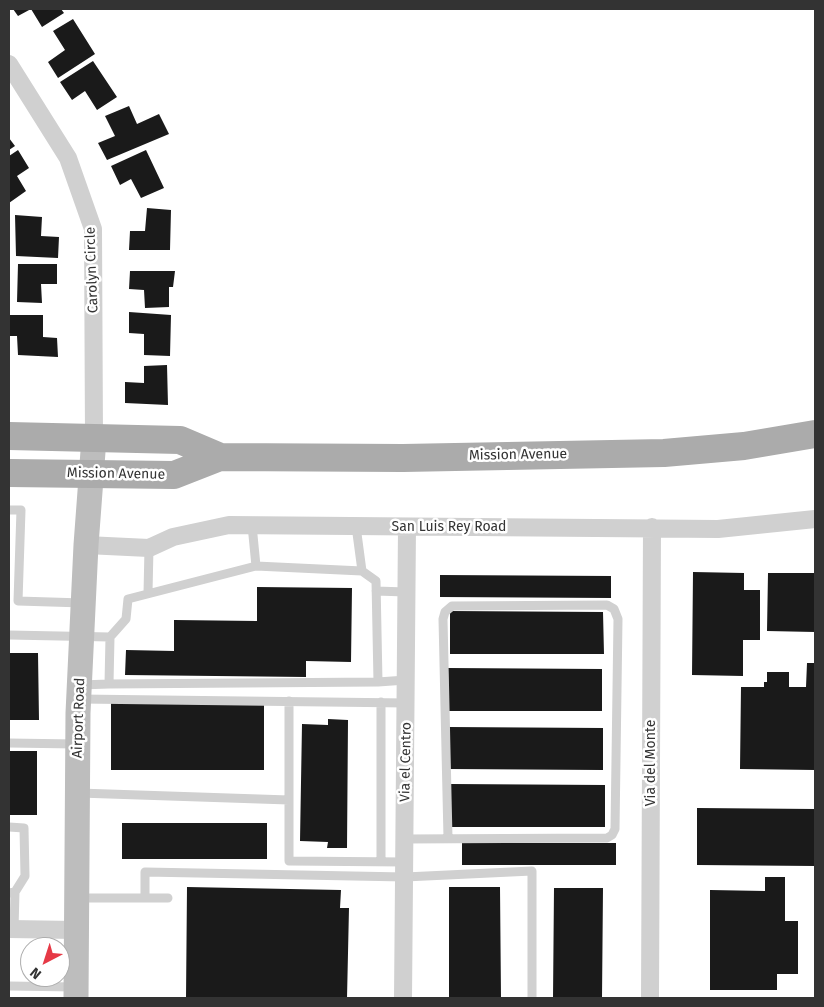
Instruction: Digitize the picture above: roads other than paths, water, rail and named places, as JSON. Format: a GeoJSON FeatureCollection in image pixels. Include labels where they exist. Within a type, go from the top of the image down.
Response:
{"type":"FeatureCollection","features":[{"type":"Feature","properties":{"kind":"main road","name":"Mission Avenue"},"geometry":{"type":"LineString","coordinates":[[9,473],[174,475],[220,457],[403,458],[664,453],[744,446],[815,434]]}},
{"type":"Feature","properties":{"kind":"main road","name":"Mission Avenue"},"geometry":{"type":"LineString","coordinates":[[9,436],[180,440],[220,457]]}},
{"type":"Feature","properties":{"kind":"street","name":"Carolyn Circle"},"geometry":{"type":"LineString","coordinates":[[9,64],[68,158],[94,229],[94,438]]}},
{"type":"Feature","properties":{"kind":"street","name":"Airport Road"},"geometry":{"type":"LineString","coordinates":[[76,993],[79,692],[86,545],[94,438]]}},
{"type":"Feature","properties":{"kind":"street","name":"San Luis Rey Road"},"geometry":{"type":"LineString","coordinates":[[86,545],[149,548],[173,537],[229,525],[718,529],[815,519]]}},
{"type":"Feature","properties":{"kind":"street","name":"Via el Centro"},"geometry":{"type":"LineString","coordinates":[[403,998],[407,527]]}},
{"type":"Feature","properties":{"kind":"street","name":"Via del Monte"},"geometry":{"type":"LineString","coordinates":[[650,998],[652,527]]}},
{"type":"Feature","properties":{"kind":"street"},"geometry":{"type":"LineString","coordinates":[[11,929],[76,930]]}},
{"type":"Feature","properties":{"kind":"lane"},"geometry":{"type":"LineString","coordinates":[[9,510],[20,510],[18,601],[84,603]]}},
{"type":"Feature","properties":{"kind":"lane"},"geometry":{"type":"LineString","coordinates":[[252,525],[256,566]]}},
{"type":"Feature","properties":{"kind":"lane"},"geometry":{"type":"LineString","coordinates":[[356,526],[362,571]]}},
{"type":"Feature","properties":{"kind":"lane"},"geometry":{"type":"LineString","coordinates":[[148,594],[149,548]]}},
{"type":"Feature","properties":{"kind":"lane"},"geometry":{"type":"LineString","coordinates":[[109,684],[110,637],[126,619],[128,599],[256,566],[362,571],[376,581],[378,682]]}},
{"type":"Feature","properties":{"kind":"lane"},"geometry":{"type":"LineString","coordinates":[[376,591],[406,592]]}},
{"type":"Feature","properties":{"kind":"lane"},"geometry":{"type":"LineString","coordinates":[[405,839],[608,838],[612,835],[615,829],[618,619],[614,609],[607,606],[452,606],[445,612],[448,838]]}},
{"type":"Feature","properties":{"kind":"lane"},"geometry":{"type":"LineString","coordinates":[[9,635],[110,637]]}},
{"type":"Feature","properties":{"kind":"lane"},"geometry":{"type":"LineString","coordinates":[[79,692],[109,684],[378,682],[406,680]]}},
{"type":"Feature","properties":{"kind":"lane"},"geometry":{"type":"LineString","coordinates":[[79,692],[289,701],[407,703]]}},
{"type":"Feature","properties":{"kind":"lane"},"geometry":{"type":"LineString","coordinates":[[289,701],[289,861],[380,862],[405,870]]}},
{"type":"Feature","properties":{"kind":"lane"},"geometry":{"type":"LineString","coordinates":[[380,862],[381,702]]}},
{"type":"Feature","properties":{"kind":"lane"},"geometry":{"type":"LineString","coordinates":[[9,743],[78,744]]}},
{"type":"Feature","properties":{"kind":"lane"},"geometry":{"type":"LineString","coordinates":[[78,793],[289,800]]}},
{"type":"Feature","properties":{"kind":"lane"},"geometry":{"type":"LineString","coordinates":[[9,827],[24,828],[25,876],[12,892],[11,929]]}},
{"type":"Feature","properties":{"kind":"lane"},"geometry":{"type":"LineString","coordinates":[[145,898],[145,872],[532,871],[532,998]]}},
{"type":"Feature","properties":{"kind":"lane"},"geometry":{"type":"LineString","coordinates":[[76,898],[168,898]]}},
{"type":"Feature","properties":{"kind":"lane"},"geometry":{"type":"LineString","coordinates":[[9,986],[76,993]]}}]}
